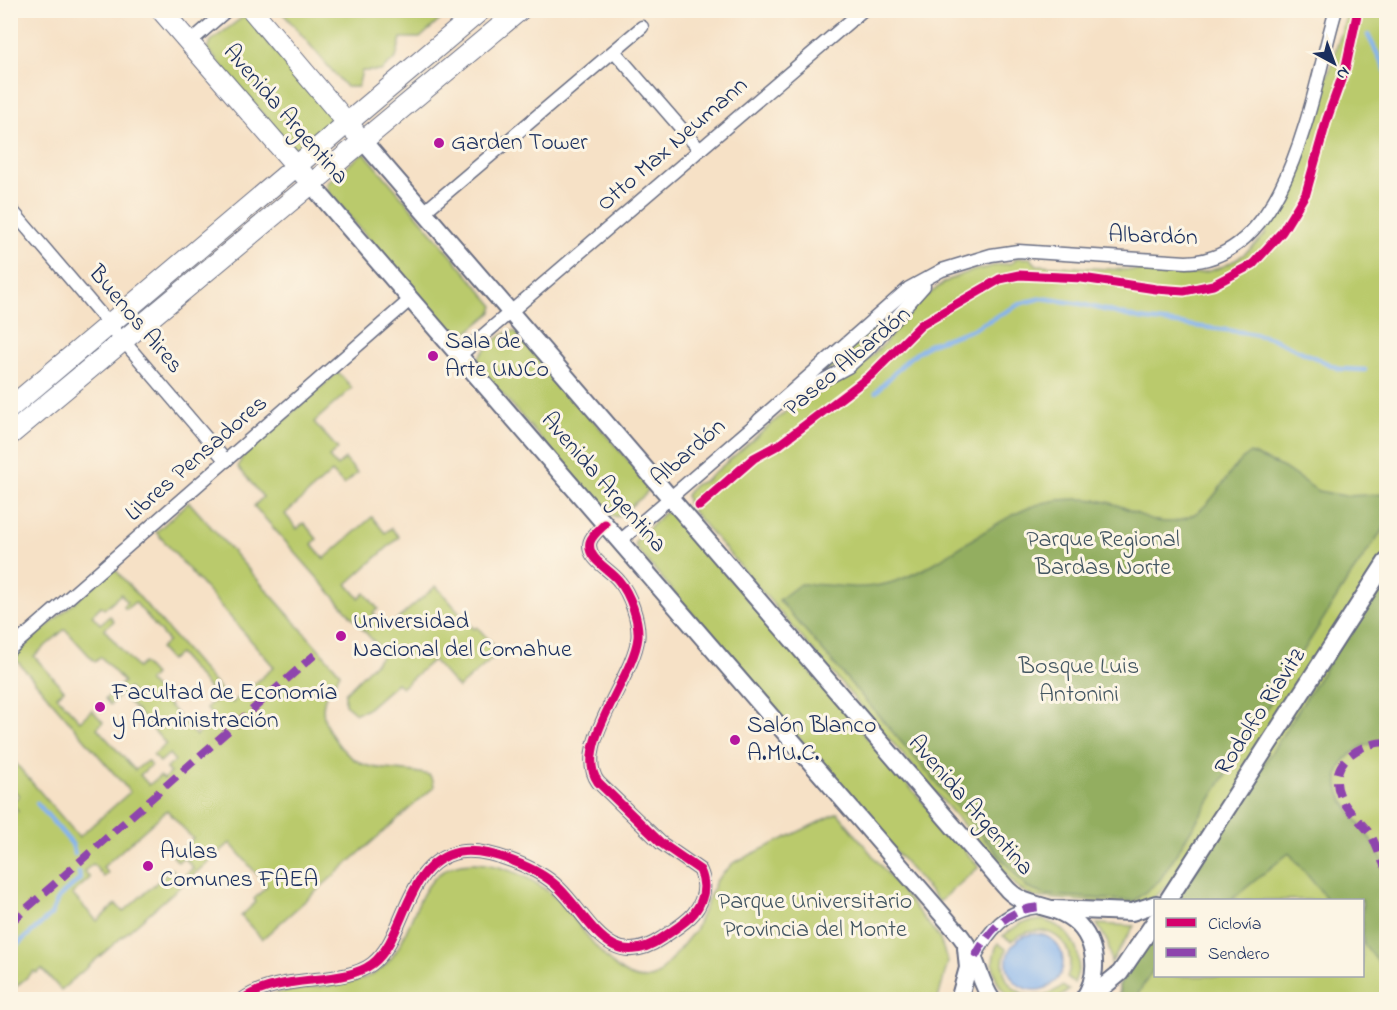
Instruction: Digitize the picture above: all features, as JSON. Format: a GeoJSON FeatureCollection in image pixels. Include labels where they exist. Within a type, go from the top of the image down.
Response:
{"type":"FeatureCollection","features":[{"type":"Feature","properties":{"kind":"main road","name":"Avenida Argentina"},"geometry":{"type":"LineString","coordinates":[[161,10],[959,934],[975,957],[984,986],[992,999]]}},
{"type":"Feature","properties":{"kind":"main road","name":"Avenida Argentina"},"geometry":{"type":"LineString","coordinates":[[252,10],[1008,890],[1020,901],[1046,908]]}},
{"type":"Feature","properties":{"kind":"main road"},"geometry":{"type":"LineString","coordinates":[[10,408],[481,10]]}},
{"type":"Feature","properties":{"kind":"main road"},"geometry":{"type":"LineString","coordinates":[[10,435],[520,10]]}},
{"type":"Feature","properties":{"kind":"main road","name":"Rodolfo Riavitz"},"geometry":{"type":"LineString","coordinates":[[1172,894],[1386,562]]}},
{"type":"Feature","properties":{"kind":"main road"},"geometry":{"type":"LineString","coordinates":[[1046,908],[1132,912],[1154,904]]}},
{"type":"Feature","properties":{"kind":"main road"},"geometry":{"type":"LineString","coordinates":[[1046,908],[1068,916],[1077,924],[1092,946],[1093,978],[1083,999]]}},
{"type":"Feature","properties":{"kind":"main road"},"geometry":{"type":"LineString","coordinates":[[1087,999],[1120,973],[1154,922]]}},
{"type":"Feature","properties":{"kind":"main road"},"geometry":{"type":"LineString","coordinates":[[959,934],[967,954],[965,982]]}},
{"type":"Feature","properties":{"kind":"main road"},"geometry":{"type":"LineString","coordinates":[[959,999],[975,957]]}},
{"type":"Feature","properties":{"kind":"street"},"geometry":{"type":"LineString","coordinates":[[189,43],[227,10]]}},
{"type":"Feature","properties":{"kind":"street","name":"Otto Max Neumann"},"geometry":{"type":"LineString","coordinates":[[459,356],[863,10]]}},
{"type":"Feature","properties":{"kind":"street","name":"Albardón"},"geometry":{"type":"LineString","coordinates":[[620,541],[909,288],[928,276],[952,266],[991,255],[1026,251],[1193,262],[1213,258],[1232,248],[1264,218],[1287,177],[1336,10]]}},
{"type":"Feature","properties":{"kind":"street"},"geometry":{"type":"LineString","coordinates":[[424,212],[642,27]]}},
{"type":"Feature","properties":{"kind":"street"},"geometry":{"type":"LineString","coordinates":[[614,51],[700,150]]}},
{"type":"Feature","properties":{"kind":"street","name":"Buenos Aires"},"geometry":{"type":"LineString","coordinates":[[10,208],[226,461]]}},
{"type":"Feature","properties":{"kind":"street","name":"Albardón"},"geometry":{"type":"LineString","coordinates":[[759,420],[787,399],[848,367],[867,350],[920,289],[952,266]]}},
{"type":"Feature","properties":{"kind":"street","name":"Libres Pensadores"},"geometry":{"type":"LineString","coordinates":[[10,649],[411,299]]}},
{"type":"Feature","properties":{"kind":"street"},"geometry":{"type":"LineString","coordinates":[[242,999],[261,988],[355,972],[373,963],[386,946],[422,877],[436,862],[458,852],[491,854],[539,873],[559,887],[602,938],[623,949],[640,949],[656,942],[696,910],[704,889],[699,870],[661,843],[598,782],[591,770],[593,747],[633,655],[638,638],[636,621],[627,594],[618,579],[597,560],[591,550],[592,538],[605,525]]}},
{"type":"Feature","properties":{"kind":"street"},"geometry":{"type":"LineString","coordinates":[[975,957],[989,933],[1003,919],[1020,911],[1046,908]]}},
{"type":"Feature","properties":{"kind":"green space"},"geometry":{"type":"Polygon","coordinates":[[[281,11],[450,11],[420,38],[401,38],[396,58],[381,71],[362,71],[358,87],[346,87],[281,11]]]}},
{"type":"Feature","properties":{"kind":"green space","name":"Parque Regional Bardas Norte"},"geometry":{"type":"Polygon","coordinates":[[[1348,11],[1386,11],[1386,999],[1118,999],[1119,985],[1154,934],[1154,977],[1364,977],[1364,899],[1177,899],[1170,884],[1152,899],[1129,905],[1034,897],[1019,889],[688,506],[686,495],[694,485],[706,480],[791,407],[853,374],[884,344],[904,319],[905,311],[913,302],[922,299],[956,277],[980,269],[1012,263],[1017,258],[1030,258],[1037,265],[1145,271],[1141,266],[1177,274],[1206,272],[1232,262],[1256,244],[1266,233],[1265,226],[1273,215],[1279,213],[1295,182],[1320,100],[1316,94],[1320,81],[1328,75],[1348,11]]]}},
{"type":"Feature","properties":{"kind":"green space"},"geometry":{"type":"Polygon","coordinates":[[[243,17],[247,17],[331,116],[328,127],[303,148],[293,149],[207,49],[211,41],[243,17]]]}},
{"type":"Feature","properties":{"kind":"green space"},"geometry":{"type":"Polygon","coordinates":[[[364,152],[494,306],[492,312],[463,336],[453,336],[328,192],[327,183],[364,152]]]}},
{"type":"Feature","properties":{"kind":"green space"},"geometry":{"type":"Polygon","coordinates":[[[887,316],[853,358],[799,388],[887,316]]]}},
{"type":"Feature","properties":{"kind":"green space"},"geometry":{"type":"Polygon","coordinates":[[[515,331],[650,485],[645,495],[617,517],[605,513],[478,366],[477,360],[489,346],[499,337],[515,331]]]}},
{"type":"Feature","properties":{"kind":"green space"},"geometry":{"type":"Polygon","coordinates":[[[338,372],[352,388],[314,422],[338,449],[329,457],[337,466],[345,459],[357,473],[344,485],[332,472],[285,514],[297,529],[304,523],[317,539],[312,544],[324,559],[372,517],[385,533],[391,528],[399,537],[347,584],[359,598],[365,593],[378,609],[373,613],[387,628],[436,586],[474,629],[477,627],[500,652],[458,688],[433,660],[402,687],[397,683],[366,710],[356,713],[345,704],[345,693],[381,657],[382,651],[254,506],[263,497],[238,467],[242,457],[338,372]]]}},
{"type":"Feature","properties":{"kind":"green space","name":"Bosque Luis Antonini"},"geometry":{"type":"Polygon","coordinates":[[[1250,453],[1284,468],[1318,491],[1346,496],[1386,494],[1386,525],[1347,581],[1160,880],[1134,901],[1045,895],[1027,888],[779,600],[800,584],[861,587],[899,580],[938,561],[1015,514],[1052,501],[1096,500],[1113,503],[1152,520],[1173,522],[1184,519],[1213,498],[1233,469],[1250,453]]]}},
{"type":"Feature","properties":{"kind":"green space"},"geometry":{"type":"Polygon","coordinates":[[[189,502],[340,673],[327,694],[323,711],[328,729],[344,751],[354,760],[365,765],[429,775],[434,787],[262,939],[241,916],[256,902],[254,899],[267,886],[230,843],[61,990],[42,969],[36,973],[34,971],[11,991],[10,818],[18,811],[11,803],[19,796],[11,787],[11,758],[79,837],[130,792],[13,656],[114,568],[232,703],[274,667],[156,532],[189,502]],[[121,594],[104,609],[101,606],[92,615],[100,624],[110,616],[114,621],[104,629],[137,668],[143,663],[154,675],[148,681],[196,736],[204,729],[201,726],[205,722],[211,728],[218,722],[206,708],[217,698],[179,654],[170,660],[160,649],[168,641],[135,602],[126,609],[123,606],[127,602],[121,594]],[[65,629],[34,656],[64,690],[57,696],[80,721],[92,710],[103,722],[97,728],[135,770],[147,761],[151,765],[140,775],[149,785],[160,776],[164,779],[170,773],[166,769],[175,761],[169,754],[160,762],[153,755],[166,744],[127,700],[134,694],[128,688],[110,705],[105,699],[124,682],[101,657],[95,662],[65,629]],[[167,810],[103,867],[108,873],[104,877],[93,864],[84,871],[90,878],[72,894],[97,921],[116,904],[123,912],[172,869],[180,879],[193,868],[184,857],[178,862],[173,856],[193,839],[167,810]]]}},
{"type":"Feature","properties":{"kind":"green space"},"geometry":{"type":"Polygon","coordinates":[[[665,512],[672,512],[979,867],[939,902],[636,548],[635,542],[665,512]]]}},
{"type":"Feature","properties":{"kind":"green space"},"geometry":{"type":"Polygon","coordinates":[[[1386,573],[1386,742],[1364,746],[1350,755],[1339,773],[1338,786],[1343,800],[1381,856],[1386,871],[1386,972],[1364,944],[1364,899],[1327,899],[1289,853],[1232,899],[1178,899],[1386,573]]]}},
{"type":"Feature","properties":{"kind":"green space","name":"Parque Universitario Provincia del Monte"},"geometry":{"type":"Polygon","coordinates":[[[838,813],[939,937],[948,962],[938,999],[263,999],[292,990],[340,984],[370,976],[382,968],[395,953],[422,896],[433,879],[449,868],[470,863],[499,867],[523,876],[538,885],[558,900],[603,955],[617,968],[631,976],[645,979],[659,974],[695,930],[716,881],[733,863],[838,813]]]}},
{"type":"Feature","properties":{"kind":"green space"},"geometry":{"type":"Polygon","coordinates":[[[1042,920],[1061,929],[1074,944],[1079,962],[1074,983],[1067,978],[1070,964],[1068,953],[1056,936],[1034,931],[1011,941],[1003,936],[1021,923],[1042,920]]]}},
{"type":"Feature","properties":{"kind":"green space"},"geometry":{"type":"Polygon","coordinates":[[[1097,924],[1134,926],[1111,963],[1108,943],[1097,924]]]}},
{"type":"Feature","properties":{"kind":"green space"},"geometry":{"type":"Polygon","coordinates":[[[1154,934],[1154,969],[1136,997],[1120,998],[1119,985],[1154,934]]]}},
{"type":"Feature","properties":{"kind":"green space"},"geometry":{"type":"Polygon","coordinates":[[[998,943],[1006,949],[1003,962],[1005,974],[1017,991],[1039,996],[1062,986],[1069,990],[1058,999],[1013,999],[1001,988],[993,967],[998,943]]]}},
{"type":"Feature","properties":{"kind":"water"},"geometry":{"type":"Polygon","coordinates":[[[1035,934],[1046,936],[1055,942],[1061,951],[1063,962],[1061,973],[1055,982],[1046,988],[1035,990],[1024,988],[1015,982],[1009,973],[1007,962],[1009,951],[1015,942],[1024,936],[1035,934]]]}},
{"type":"Feature","properties":{"kind":"waterway"},"geometry":{"type":"LineString","coordinates":[[1368,35],[1386,71]]}},
{"type":"Feature","properties":{"kind":"waterway"},"geometry":{"type":"LineString","coordinates":[[876,392],[908,359],[930,344],[971,330],[1022,303],[1042,298],[1081,304],[1140,319],[1249,333],[1271,338],[1340,369],[1365,370]]}},
{"type":"Feature","properties":{"kind":"waterway"},"geometry":{"type":"LineString","coordinates":[[37,803],[72,844],[75,854]]}},
{"type":"Feature","properties":{"kind":"waterway"},"geometry":{"type":"LineString","coordinates":[[12,949],[51,915],[58,898],[80,879],[79,872]]}},
{"type":"Feature","properties":{"kind":"marked path"},"geometry":{"type":"LineString","coordinates":[[10,923],[320,650]]}},
{"type":"Feature","properties":{"kind":"marked path"},"geometry":{"type":"LineString","coordinates":[[1386,742],[1364,747],[1346,758],[1337,776],[1342,799],[1371,835],[1386,869]]}},
{"type":"Feature","properties":{"kind":"marked path"},"geometry":{"type":"LineString","coordinates":[[975,957],[1001,922],[1019,911],[1042,907]]}},
{"type":"Feature","properties":{"kind":"cycle path","name":"Paseo Albardón"},"geometry":{"type":"LineString","coordinates":[[699,506],[754,458],[780,444],[870,376],[921,325],[1000,279],[1019,275],[1082,278],[1184,291],[1213,285],[1253,264],[1282,232],[1306,193],[1327,119],[1346,66],[1358,10]]}},
{"type":"Feature","properties":{"kind":"cycle path"},"geometry":{"type":"LineString","coordinates":[[242,1000],[257,991],[274,986],[344,975],[372,964],[384,952],[393,937],[408,902],[427,870],[441,859],[459,852],[471,851],[498,856],[539,873],[559,888],[603,938],[615,946],[628,950],[644,947],[662,938],[694,913],[703,892],[700,870],[661,843],[598,782],[592,767],[593,750],[598,731],[634,654],[638,637],[635,615],[627,593],[615,577],[595,559],[590,548],[592,537],[605,524]]}},
{"type":"Feature","properties":{"kind":"place","name":"Garden Tower"},"geometry":{"type":"Point","coordinates":[439,143]}},
{"type":"Feature","properties":{"kind":"place","name":"Sala de Arte UNCo"},"geometry":{"type":"Point","coordinates":[433,356]}},
{"type":"Feature","properties":{"kind":"place","name":"Universidad Nacional del Comahue"},"geometry":{"type":"Point","coordinates":[341,636]}},
{"type":"Feature","properties":{"kind":"place","name":"Facultad de Economía y Administración"},"geometry":{"type":"Point","coordinates":[100,707]}},
{"type":"Feature","properties":{"kind":"place","name":"Salón Blanco A.MU.C."},"geometry":{"type":"Point","coordinates":[735,740]}},
{"type":"Feature","properties":{"kind":"place","name":"Aulas Comunes FAEA"},"geometry":{"type":"Point","coordinates":[148,866]}}]}
